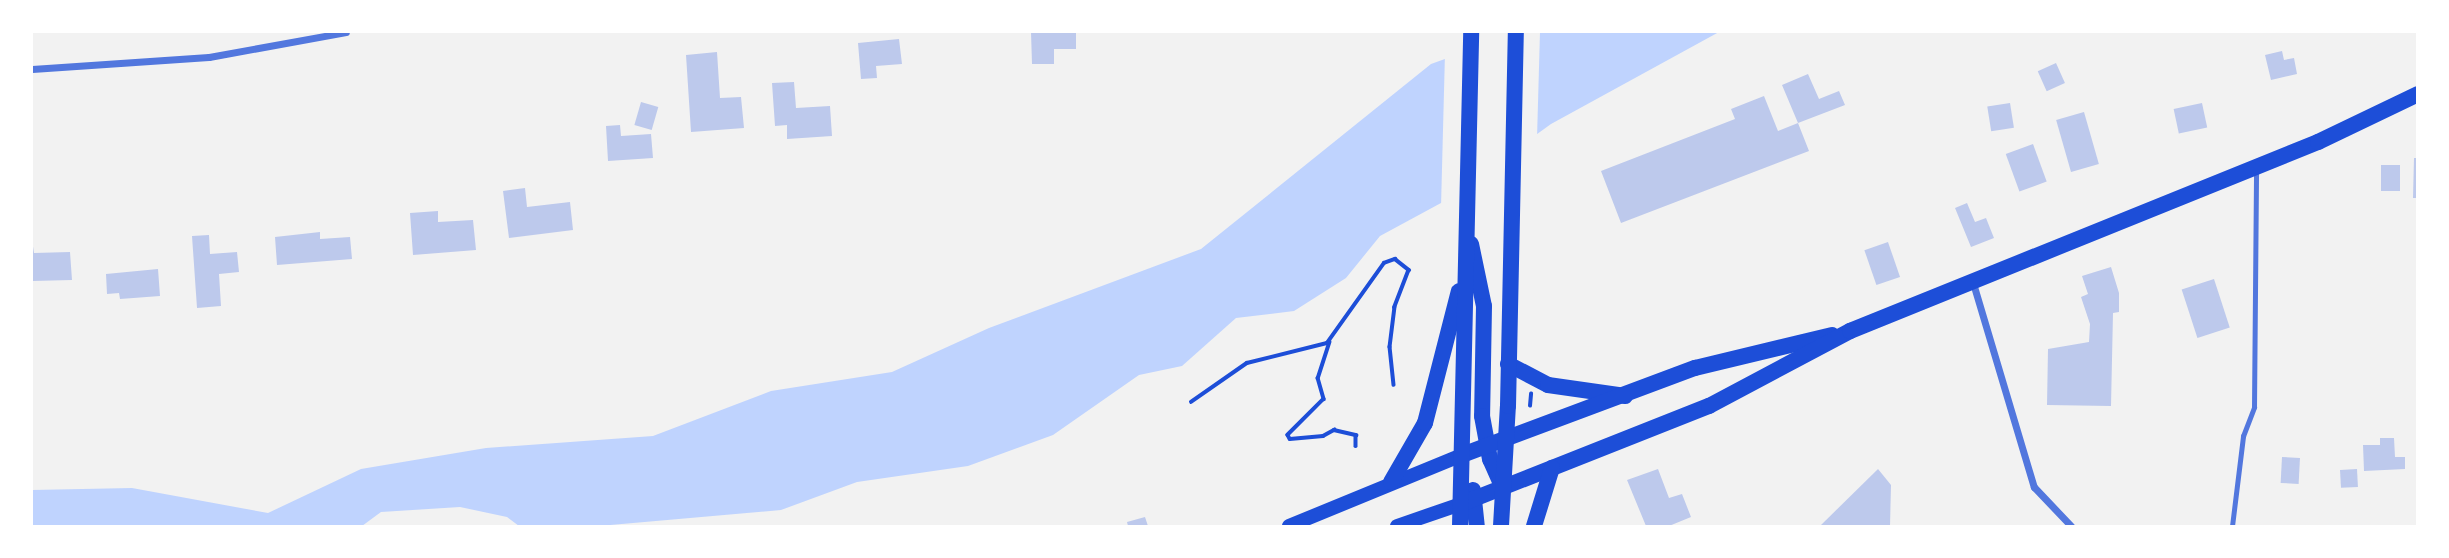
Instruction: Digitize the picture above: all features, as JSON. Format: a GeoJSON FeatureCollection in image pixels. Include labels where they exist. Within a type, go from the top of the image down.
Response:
{"type":"FeatureCollection","features":[{"type":"Feature","properties":{"kind":"main road"},"geometry":{"type":"LineString","coordinates":[[1471,32],[1462,455],[1467,501],[1477,527]]}},
{"type":"Feature","properties":{"kind":"main road"},"geometry":{"type":"LineString","coordinates":[[1501,527],[1506,440],[1516,32]]}},
{"type":"Feature","properties":{"kind":"main road"},"geometry":{"type":"LineString","coordinates":[[1397,527],[1709,406],[1850,331],[2256,167],[2417,94]]}},
{"type":"Feature","properties":{"kind":"main road"},"geometry":{"type":"LineString","coordinates":[[1466,222],[1484,306],[1481,402],[1486,446],[1503,487]]}},
{"type":"Feature","properties":{"kind":"main road"},"geometry":{"type":"LineString","coordinates":[[1391,482],[1426,423],[1465,272]]}},
{"type":"Feature","properties":{"kind":"main road"},"geometry":{"type":"LineString","coordinates":[[1289,527],[1391,482],[1695,368],[1850,331]]}},
{"type":"Feature","properties":{"kind":"main road"},"geometry":{"type":"LineString","coordinates":[[1508,364],[1548,385],[1625,396]]}},
{"type":"Feature","properties":{"kind":"main road"},"geometry":{"type":"LineString","coordinates":[[1534,527],[1552,468]]}},
{"type":"Feature","properties":{"kind":"main road"},"geometry":{"type":"LineString","coordinates":[[1460,527],[1467,501]]}},
{"type":"Feature","properties":{"kind":"street"},"geometry":{"type":"LineString","coordinates":[[32,69],[209,57],[346,32]]}},
{"type":"Feature","properties":{"kind":"street"},"geometry":{"type":"LineString","coordinates":[[1973,283],[2034,487],[2071,527]]}},
{"type":"Feature","properties":{"kind":"lane"},"geometry":{"type":"LineString","coordinates":[[2232,527],[2243,436],[2253,407],[2256,167]]}},
{"type":"Feature","properties":{"kind":"path"},"geometry":{"type":"LineString","coordinates":[[1356,446],[1356,435],[1334,429],[1323,436],[1290,439],[1288,435],[1324,399],[1318,378],[1330,340],[1384,262],[1400,260],[1409,270],[1395,307],[1390,347],[1394,385]]}},
{"type":"Feature","properties":{"kind":"path"},"geometry":{"type":"LineString","coordinates":[[1191,402],[1247,363],[1317,348],[1330,340]]}},
{"type":"Feature","properties":{"kind":"path"},"geometry":{"type":"LineString","coordinates":[[1525,399],[1531,396],[1530,406]]}},
{"type":"Feature","properties":{"kind":"water"},"geometry":{"type":"Polygon","coordinates":[[[1520,32],[1719,32],[1551,124],[1441,203],[1380,236],[1346,278],[1294,311],[1236,318],[1182,366],[1139,375],[1053,435],[968,466],[857,482],[781,510],[599,526],[519,526],[507,517],[460,507],[381,512],[362,526],[32,526],[32,490],[132,488],[268,513],[361,469],[486,448],[653,436],[771,391],[892,372],[989,328],[1201,249],[1431,64],[1520,32]]]}},
{"type":"Feature","properties":{"kind":"pier"},"geometry":{"type":"Polygon","coordinates":[[[1509,32],[1540,32],[1537,138],[1441,207],[1445,53],[1509,32]]]}},
{"type":"Feature","properties":{"kind":"building"},"geometry":{"type":"Polygon","coordinates":[[[1031,32],[1076,32],[1076,49],[1054,49],[1054,64],[1032,64],[1031,32]]]}},
{"type":"Feature","properties":{"kind":"building"},"geometry":{"type":"Polygon","coordinates":[[[899,39],[902,64],[876,66],[877,78],[861,79],[858,43],[899,39]]]}},
{"type":"Feature","properties":{"kind":"building"},"geometry":{"type":"Polygon","coordinates":[[[2282,51],[2284,60],[2294,58],[2297,74],[2271,80],[2265,55],[2282,51]]]}},
{"type":"Feature","properties":{"kind":"building"},"geometry":{"type":"Polygon","coordinates":[[[717,52],[720,98],[741,97],[744,128],[691,132],[686,55],[717,52]]]}},
{"type":"Feature","properties":{"kind":"building"},"geometry":{"type":"Polygon","coordinates":[[[2056,63],[2065,83],[2047,91],[2038,71],[2056,63]]]}},
{"type":"Feature","properties":{"kind":"building"},"geometry":{"type":"Polygon","coordinates":[[[1808,74],[1819,99],[1839,91],[1845,105],[1798,123],[1782,85],[1808,74]]]}},
{"type":"Feature","properties":{"kind":"building"},"geometry":{"type":"Polygon","coordinates":[[[794,82],[796,108],[830,106],[832,136],[787,139],[787,125],[775,126],[772,83],[794,82]]]}},
{"type":"Feature","properties":{"kind":"building"},"geometry":{"type":"Polygon","coordinates":[[[1764,96],[1778,131],[1798,123],[1809,151],[1621,223],[1601,171],[1735,119],[1731,109],[1764,96]]]}},
{"type":"Feature","properties":{"kind":"building"},"geometry":{"type":"Polygon","coordinates":[[[641,102],[658,107],[652,130],[634,125],[641,102]]]}},
{"type":"Feature","properties":{"kind":"building"},"geometry":{"type":"Polygon","coordinates":[[[2010,103],[2014,128],[1991,131],[1987,107],[2010,103]]]}},
{"type":"Feature","properties":{"kind":"building"},"geometry":{"type":"Polygon","coordinates":[[[2202,103],[2207,127],[2179,133],[2174,109],[2202,103]]]}},
{"type":"Feature","properties":{"kind":"building"},"geometry":{"type":"Polygon","coordinates":[[[2084,112],[2099,164],[2071,172],[2056,120],[2084,112]]]}},
{"type":"Feature","properties":{"kind":"building"},"geometry":{"type":"Polygon","coordinates":[[[620,125],[621,136],[651,134],[653,158],[608,161],[606,126],[620,125]]]}},
{"type":"Feature","properties":{"kind":"building"},"geometry":{"type":"Polygon","coordinates":[[[2033,144],[2047,182],[2019,192],[2006,154],[2033,144]]]}},
{"type":"Feature","properties":{"kind":"building"},"geometry":{"type":"Polygon","coordinates":[[[2414,158],[2418,158],[2418,198],[2413,198],[2414,158]]]}},
{"type":"Feature","properties":{"kind":"building"},"geometry":{"type":"Polygon","coordinates":[[[2381,165],[2400,165],[2400,191],[2381,191],[2381,165]]]}},
{"type":"Feature","properties":{"kind":"building"},"geometry":{"type":"Polygon","coordinates":[[[525,188],[527,207],[570,202],[573,230],[509,238],[503,191],[525,188]]]}},
{"type":"Feature","properties":{"kind":"building"},"geometry":{"type":"Polygon","coordinates":[[[1967,203],[1975,222],[1986,218],[1994,238],[1971,247],[1955,208],[1967,203]]]}},
{"type":"Feature","properties":{"kind":"building"},"geometry":{"type":"Polygon","coordinates":[[[438,211],[438,222],[473,220],[476,250],[413,255],[410,213],[438,211]]]}},
{"type":"Feature","properties":{"kind":"building"},"geometry":{"type":"Polygon","coordinates":[[[320,232],[320,239],[350,237],[352,259],[277,265],[275,237],[320,232]]]}},
{"type":"Feature","properties":{"kind":"building"},"geometry":{"type":"Polygon","coordinates":[[[209,235],[210,254],[237,252],[239,272],[219,274],[221,306],[197,308],[192,236],[209,235]]]}},
{"type":"Feature","properties":{"kind":"building"},"geometry":{"type":"Polygon","coordinates":[[[32,240],[34,253],[70,252],[72,280],[32,281],[32,240]]]}},
{"type":"Feature","properties":{"kind":"building"},"geometry":{"type":"Polygon","coordinates":[[[1888,242],[1900,277],[1876,285],[1864,250],[1888,242]]]}},
{"type":"Feature","properties":{"kind":"building"},"geometry":{"type":"Polygon","coordinates":[[[2111,267],[2119,293],[2119,312],[2113,313],[2111,406],[2047,405],[2048,349],[2089,342],[2090,324],[2081,297],[2088,294],[2082,276],[2111,267]]]}},
{"type":"Feature","properties":{"kind":"building"},"geometry":{"type":"Polygon","coordinates":[[[158,269],[160,296],[120,299],[119,293],[107,294],[106,274],[158,269]]]}},
{"type":"Feature","properties":{"kind":"building"},"geometry":{"type":"Polygon","coordinates":[[[2214,279],[2230,328],[2197,338],[2182,290],[2214,279]]]}},
{"type":"Feature","properties":{"kind":"building"},"geometry":{"type":"Polygon","coordinates":[[[2380,438],[2394,438],[2395,457],[2405,457],[2405,469],[2364,471],[2363,445],[2380,445],[2380,438]]]}},
{"type":"Feature","properties":{"kind":"building"},"geometry":{"type":"Polygon","coordinates":[[[2282,457],[2300,458],[2299,484],[2281,483],[2282,457]]]}},
{"type":"Feature","properties":{"kind":"building"},"geometry":{"type":"Polygon","coordinates":[[[1658,469],[1669,498],[1682,494],[1691,517],[1669,526],[1646,526],[1627,480],[1658,469]]]}},
{"type":"Feature","properties":{"kind":"building"},"geometry":{"type":"Polygon","coordinates":[[[1878,469],[1891,485],[1890,526],[1820,526],[1878,469]]]}},
{"type":"Feature","properties":{"kind":"building"},"geometry":{"type":"Polygon","coordinates":[[[2357,469],[2358,487],[2341,488],[2340,470],[2357,469]]]}},
{"type":"Feature","properties":{"kind":"building"},"geometry":{"type":"Polygon","coordinates":[[[1145,517],[1148,526],[1128,526],[1127,522],[1145,517]]]}}]}
